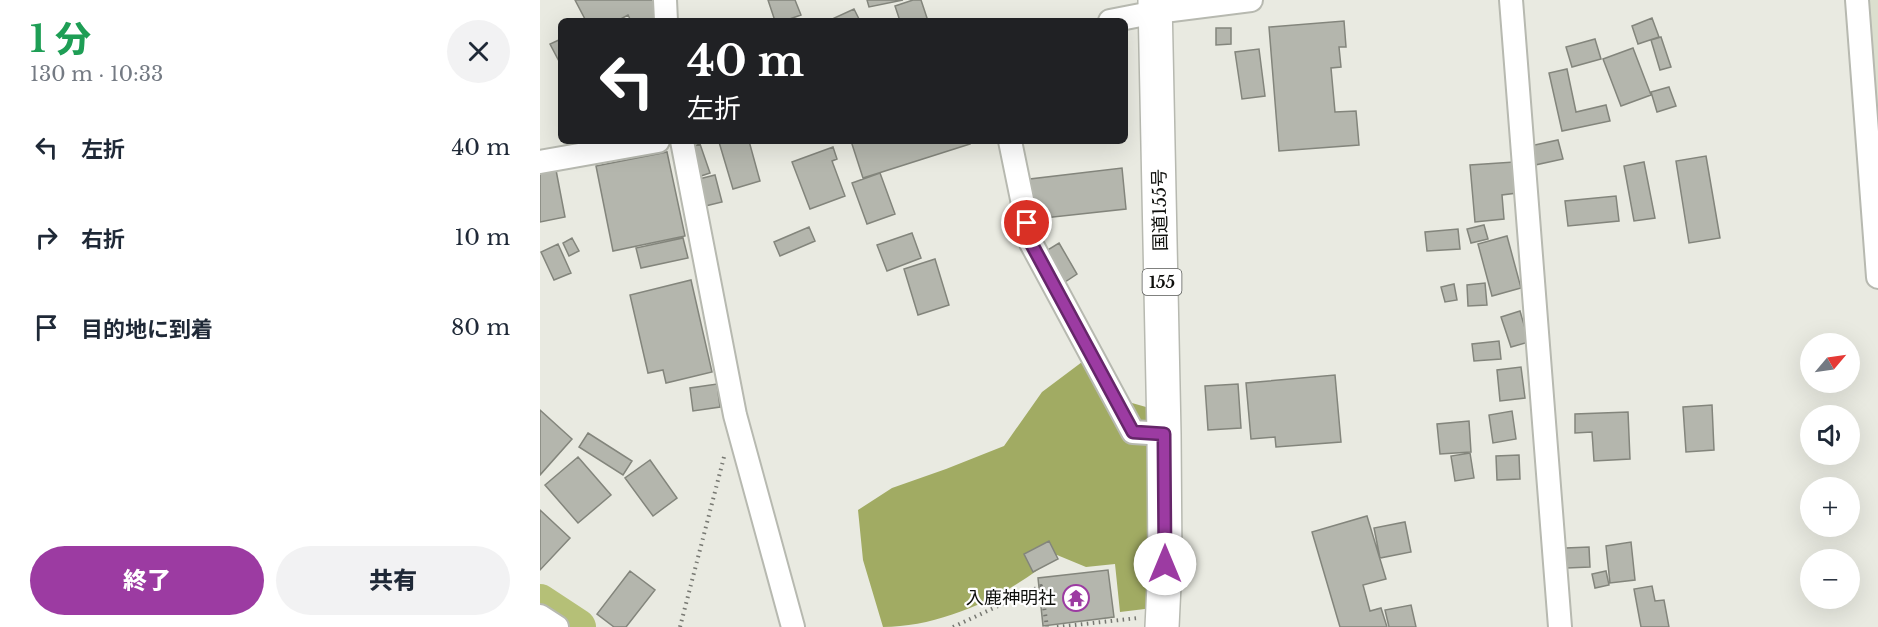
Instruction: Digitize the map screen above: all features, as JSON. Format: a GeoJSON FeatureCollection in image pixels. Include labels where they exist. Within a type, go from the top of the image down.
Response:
{"type":"FeatureCollection","features":[{"type":"Feature","properties":{"kind":"highway","name":"国道155号"},"geometry":{"type":"LineString","coordinates":[[1155,6],[1164,434],[1165,623]]}},
{"type":"Feature","properties":{"kind":"street"},"geometry":{"type":"LineString","coordinates":[[665,0],[666,18]]}},
{"type":"Feature","properties":{"kind":"street"},"geometry":{"type":"LineString","coordinates":[[1119,18],[1155,6],[1251,0]]}},
{"type":"Feature","properties":{"kind":"street"},"geometry":{"type":"LineString","coordinates":[[1511,0],[1560,627]]}},
{"type":"Feature","properties":{"kind":"street"},"geometry":{"type":"LineString","coordinates":[[1857,0],[1878,277]]}},
{"type":"Feature","properties":{"kind":"street"},"geometry":{"type":"LineString","coordinates":[[540,162],[641,144]]}},
{"type":"Feature","properties":{"kind":"street"},"geometry":{"type":"LineString","coordinates":[[683,144],[735,415],[793,627]]}},
{"type":"Feature","properties":{"kind":"street"},"geometry":{"type":"LineString","coordinates":[[1011,144],[1031,243],[1133,432],[1164,434]]}},
{"type":"Feature","properties":{"kind":"street"},"geometry":{"type":"LineString","coordinates":[[540,616],[557,627]]}},
{"type":"Feature","properties":{"kind":"path"},"geometry":{"type":"LineString","coordinates":[[680,627],[735,415]]}},
{"type":"Feature","properties":{"kind":"path"},"geometry":{"type":"LineString","coordinates":[[953,627],[1041,586],[1047,627]]}},
{"type":"Feature","properties":{"kind":"path"},"geometry":{"type":"LineString","coordinates":[[1056,627],[1165,623]]}},
{"type":"Feature","properties":{"kind":"shaded area"},"geometry":{"type":"Polygon","coordinates":[[[1869,0],[1878,0],[1878,114],[1869,0]]]}},
{"type":"Feature","properties":{"kind":"green space"},"geometry":{"type":"Polygon","coordinates":[[[1086,359],[1111,397],[1153,409],[1153,608],[1120,612],[1115,564],[1086,567],[1057,555],[1019,583],[976,606],[929,621],[906,626],[883,627],[863,560],[858,510],[892,488],[1004,446],[1042,392],[1086,359]]]}},
{"type":"Feature","properties":{"kind":"building"},"geometry":{"type":"Polygon","coordinates":[[[575,0],[657,0],[658,18],[630,18],[628,15],[622,18],[584,18],[575,0]]]}},
{"type":"Feature","properties":{"kind":"building"},"geometry":{"type":"Polygon","coordinates":[[[768,0],[795,0],[801,15],[792,18],[774,18],[768,0]]]}},
{"type":"Feature","properties":{"kind":"building"},"geometry":{"type":"Polygon","coordinates":[[[867,0],[903,0],[869,7],[867,0]]]}},
{"type":"Feature","properties":{"kind":"building"},"geometry":{"type":"Polygon","coordinates":[[[921,0],[927,18],[899,18],[895,6],[921,0]]]}},
{"type":"Feature","properties":{"kind":"building"},"geometry":{"type":"Polygon","coordinates":[[[854,9],[858,18],[834,18],[854,9]]]}},
{"type":"Feature","properties":{"kind":"building"},"geometry":{"type":"Polygon","coordinates":[[[1652,18],[1659,37],[1638,44],[1632,26],[1652,18]]]}},
{"type":"Feature","properties":{"kind":"building"},"geometry":{"type":"Polygon","coordinates":[[[1344,21],[1346,47],[1339,47],[1341,67],[1331,68],[1335,112],[1356,111],[1359,145],[1279,151],[1269,27],[1344,21]]]}},
{"type":"Feature","properties":{"kind":"building"},"geometry":{"type":"Polygon","coordinates":[[[1216,28],[1231,28],[1231,44],[1216,45],[1216,28]]]}},
{"type":"Feature","properties":{"kind":"building"},"geometry":{"type":"Polygon","coordinates":[[[1661,37],[1671,67],[1660,70],[1651,40],[1661,37]]]}},
{"type":"Feature","properties":{"kind":"building"},"geometry":{"type":"Polygon","coordinates":[[[1595,39],[1601,59],[1572,67],[1566,47],[1595,39]]]}},
{"type":"Feature","properties":{"kind":"building"},"geometry":{"type":"Polygon","coordinates":[[[558,40],[558,59],[550,44],[558,40]]]}},
{"type":"Feature","properties":{"kind":"building"},"geometry":{"type":"Polygon","coordinates":[[[1633,48],[1651,95],[1621,106],[1603,59],[1633,48]]]}},
{"type":"Feature","properties":{"kind":"building"},"geometry":{"type":"Polygon","coordinates":[[[1259,49],[1265,96],[1242,99],[1235,52],[1259,49]]]}},
{"type":"Feature","properties":{"kind":"building"},"geometry":{"type":"Polygon","coordinates":[[[1567,69],[1576,112],[1606,105],[1610,121],[1562,131],[1549,73],[1567,69]]]}},
{"type":"Feature","properties":{"kind":"building"},"geometry":{"type":"Polygon","coordinates":[[[1669,87],[1676,106],[1657,112],[1651,92],[1669,87]]]}},
{"type":"Feature","properties":{"kind":"building"},"geometry":{"type":"Polygon","coordinates":[[[1558,140],[1563,159],[1535,165],[1530,146],[1558,140]]]}},
{"type":"Feature","properties":{"kind":"building"},"geometry":{"type":"Polygon","coordinates":[[[700,144],[710,173],[695,178],[686,149],[700,144]]]}},
{"type":"Feature","properties":{"kind":"building"},"geometry":{"type":"Polygon","coordinates":[[[720,144],[750,144],[760,181],[733,189],[720,144]]]}},
{"type":"Feature","properties":{"kind":"building"},"geometry":{"type":"Polygon","coordinates":[[[852,144],[970,144],[863,178],[852,144]]]}},
{"type":"Feature","properties":{"kind":"building"},"geometry":{"type":"Polygon","coordinates":[[[833,147],[837,159],[832,161],[845,196],[810,209],[792,162],[833,147]]]}},
{"type":"Feature","properties":{"kind":"building"},"geometry":{"type":"Polygon","coordinates":[[[667,152],[685,236],[613,251],[596,166],[667,152]]]}},
{"type":"Feature","properties":{"kind":"building"},"geometry":{"type":"Polygon","coordinates":[[[1706,156],[1720,238],[1689,243],[1676,161],[1706,156]]]}},
{"type":"Feature","properties":{"kind":"building"},"geometry":{"type":"Polygon","coordinates":[[[1514,162],[1517,193],[1502,195],[1504,219],[1475,222],[1470,165],[1514,162]]]}},
{"type":"Feature","properties":{"kind":"building"},"geometry":{"type":"Polygon","coordinates":[[[1644,162],[1655,218],[1634,221],[1624,166],[1644,162]]]}},
{"type":"Feature","properties":{"kind":"building"},"geometry":{"type":"Polygon","coordinates":[[[1122,168],[1126,209],[1035,219],[1030,179],[1122,168]]]}},
{"type":"Feature","properties":{"kind":"building"},"geometry":{"type":"Polygon","coordinates":[[[556,170],[565,217],[540,222],[540,173],[556,170]]]}},
{"type":"Feature","properties":{"kind":"building"},"geometry":{"type":"Polygon","coordinates":[[[880,173],[895,214],[867,224],[852,183],[880,173]]]}},
{"type":"Feature","properties":{"kind":"building"},"geometry":{"type":"Polygon","coordinates":[[[715,175],[722,202],[697,208],[691,181],[715,175]]]}},
{"type":"Feature","properties":{"kind":"building"},"geometry":{"type":"Polygon","coordinates":[[[1616,196],[1619,221],[1568,226],[1565,201],[1616,196]]]}},
{"type":"Feature","properties":{"kind":"building"},"geometry":{"type":"Polygon","coordinates":[[[1484,225],[1488,239],[1471,243],[1467,229],[1484,225]]]}},
{"type":"Feature","properties":{"kind":"building"},"geometry":{"type":"Polygon","coordinates":[[[809,227],[815,241],[780,256],[774,242],[809,227]]]}},
{"type":"Feature","properties":{"kind":"building"},"geometry":{"type":"Polygon","coordinates":[[[1458,229],[1460,249],[1427,251],[1425,232],[1458,229]]]}},
{"type":"Feature","properties":{"kind":"building"},"geometry":{"type":"Polygon","coordinates":[[[912,233],[921,258],[887,271],[877,245],[912,233]]]}},
{"type":"Feature","properties":{"kind":"building"},"geometry":{"type":"Polygon","coordinates":[[[1507,236],[1521,288],[1492,296],[1478,244],[1507,236]]]}},
{"type":"Feature","properties":{"kind":"building"},"geometry":{"type":"Polygon","coordinates":[[[572,238],[579,251],[569,256],[563,243],[572,238]]]}},
{"type":"Feature","properties":{"kind":"building"},"geometry":{"type":"Polygon","coordinates":[[[683,238],[688,258],[641,268],[636,248],[683,238]]]}},
{"type":"Feature","properties":{"kind":"building"},"geometry":{"type":"Polygon","coordinates":[[[1059,243],[1077,274],[1065,282],[1046,251],[1059,243]]]}},
{"type":"Feature","properties":{"kind":"building"},"geometry":{"type":"Polygon","coordinates":[[[558,244],[571,273],[554,280],[541,252],[558,244]]]}},
{"type":"Feature","properties":{"kind":"building"},"geometry":{"type":"Polygon","coordinates":[[[935,259],[949,305],[918,315],[904,269],[935,259]]]}},
{"type":"Feature","properties":{"kind":"building"},"geometry":{"type":"Polygon","coordinates":[[[691,280],[712,372],[666,383],[663,370],[648,373],[630,295],[691,280]]]}},
{"type":"Feature","properties":{"kind":"building"},"geometry":{"type":"Polygon","coordinates":[[[1485,283],[1487,305],[1468,306],[1467,285],[1485,283]]]}},
{"type":"Feature","properties":{"kind":"building"},"geometry":{"type":"Polygon","coordinates":[[[1454,284],[1457,300],[1445,302],[1441,287],[1454,284]]]}},
{"type":"Feature","properties":{"kind":"building"},"geometry":{"type":"Polygon","coordinates":[[[1520,311],[1529,342],[1511,347],[1501,317],[1520,311]]]}},
{"type":"Feature","properties":{"kind":"building"},"geometry":{"type":"Polygon","coordinates":[[[1499,341],[1501,359],[1474,361],[1472,344],[1499,341]]]}},
{"type":"Feature","properties":{"kind":"building"},"geometry":{"type":"Polygon","coordinates":[[[1521,367],[1525,398],[1500,401],[1497,370],[1521,367]]]}},
{"type":"Feature","properties":{"kind":"building"},"geometry":{"type":"Polygon","coordinates":[[[1335,375],[1341,442],[1276,447],[1275,437],[1251,439],[1246,383],[1335,375]]]}},
{"type":"Feature","properties":{"kind":"building"},"geometry":{"type":"Polygon","coordinates":[[[717,384],[720,407],[693,411],[690,388],[717,384]]]}},
{"type":"Feature","properties":{"kind":"building"},"geometry":{"type":"Polygon","coordinates":[[[1238,384],[1241,428],[1208,430],[1205,386],[1238,384]]]}},
{"type":"Feature","properties":{"kind":"building"},"geometry":{"type":"Polygon","coordinates":[[[1712,405],[1714,450],[1686,452],[1683,407],[1712,405]]]}},
{"type":"Feature","properties":{"kind":"building"},"geometry":{"type":"Polygon","coordinates":[[[540,410],[572,439],[540,475],[540,410]]]}},
{"type":"Feature","properties":{"kind":"building"},"geometry":{"type":"Polygon","coordinates":[[[1512,411],[1516,439],[1493,443],[1489,415],[1512,411]]]}},
{"type":"Feature","properties":{"kind":"building"},"geometry":{"type":"Polygon","coordinates":[[[1628,412],[1630,459],[1594,461],[1592,432],[1575,433],[1575,414],[1628,412]]]}},
{"type":"Feature","properties":{"kind":"building"},"geometry":{"type":"Polygon","coordinates":[[[1469,421],[1471,452],[1440,454],[1437,424],[1469,421]]]}},
{"type":"Feature","properties":{"kind":"building"},"geometry":{"type":"Polygon","coordinates":[[[588,433],[632,461],[623,475],[579,447],[588,433]]]}},
{"type":"Feature","properties":{"kind":"building"},"geometry":{"type":"Polygon","coordinates":[[[1470,453],[1474,478],[1455,481],[1451,456],[1470,453]]]}},
{"type":"Feature","properties":{"kind":"building"},"geometry":{"type":"Polygon","coordinates":[[[1519,455],[1520,479],[1497,480],[1496,456],[1519,455]]]}},
{"type":"Feature","properties":{"kind":"building"},"geometry":{"type":"Polygon","coordinates":[[[578,457],[611,495],[578,523],[545,485],[578,457]]]}},
{"type":"Feature","properties":{"kind":"building"},"geometry":{"type":"Polygon","coordinates":[[[650,460],[677,498],[653,516],[625,478],[650,460]]]}},
{"type":"Feature","properties":{"kind":"building"},"geometry":{"type":"Polygon","coordinates":[[[540,510],[570,538],[540,570],[540,510]]]}},
{"type":"Feature","properties":{"kind":"building"},"geometry":{"type":"Polygon","coordinates":[[[1367,516],[1386,579],[1363,585],[1370,611],[1381,608],[1387,627],[1340,627],[1312,532],[1367,516]]]}},
{"type":"Feature","properties":{"kind":"building"},"geometry":{"type":"Polygon","coordinates":[[[1405,522],[1411,552],[1380,558],[1374,528],[1405,522]]]}},
{"type":"Feature","properties":{"kind":"building"},"geometry":{"type":"Polygon","coordinates":[[[1049,541],[1058,559],[1033,572],[1024,554],[1049,541]]]}},
{"type":"Feature","properties":{"kind":"building"},"geometry":{"type":"Polygon","coordinates":[[[1631,542],[1635,580],[1610,583],[1606,546],[1631,542]]]}},
{"type":"Feature","properties":{"kind":"building"},"geometry":{"type":"Polygon","coordinates":[[[1589,547],[1590,567],[1567,568],[1566,548],[1589,547]]]}},
{"type":"Feature","properties":{"kind":"building","name":"入鹿神明社"},"geometry":{"type":"Polygon","coordinates":[[[1108,570],[1114,617],[1043,626],[1038,578],[1108,570]]]}},
{"type":"Feature","properties":{"kind":"building"},"geometry":{"type":"Polygon","coordinates":[[[630,571],[655,590],[626,627],[614,627],[597,614],[630,571]]]}},
{"type":"Feature","properties":{"kind":"building"},"geometry":{"type":"Polygon","coordinates":[[[1606,571],[1609,585],[1595,588],[1592,574],[1606,571]]]}},
{"type":"Feature","properties":{"kind":"building"},"geometry":{"type":"Polygon","coordinates":[[[1652,586],[1655,601],[1664,600],[1669,627],[1641,627],[1634,589],[1652,586]]]}},
{"type":"Feature","properties":{"kind":"building"},"geometry":{"type":"Polygon","coordinates":[[[1411,605],[1416,627],[1389,627],[1385,610],[1411,605]]]}},
{"type":"Feature","properties":{"kind":"waterway"},"geometry":{"type":"LineString","coordinates":[[540,602],[578,627]]}},
{"type":"Feature","properties":{"kind":"place","name":"入鹿神明社"},"geometry":{"type":"Point","coordinates":[1076,598]}},
{"type":"Feature","properties":{"kind":"route"},"geometry":{"type":"LineString","coordinates":[[1027,223],[1031,243],[1133,432],[1164,434],[1165,564]]}}]}
